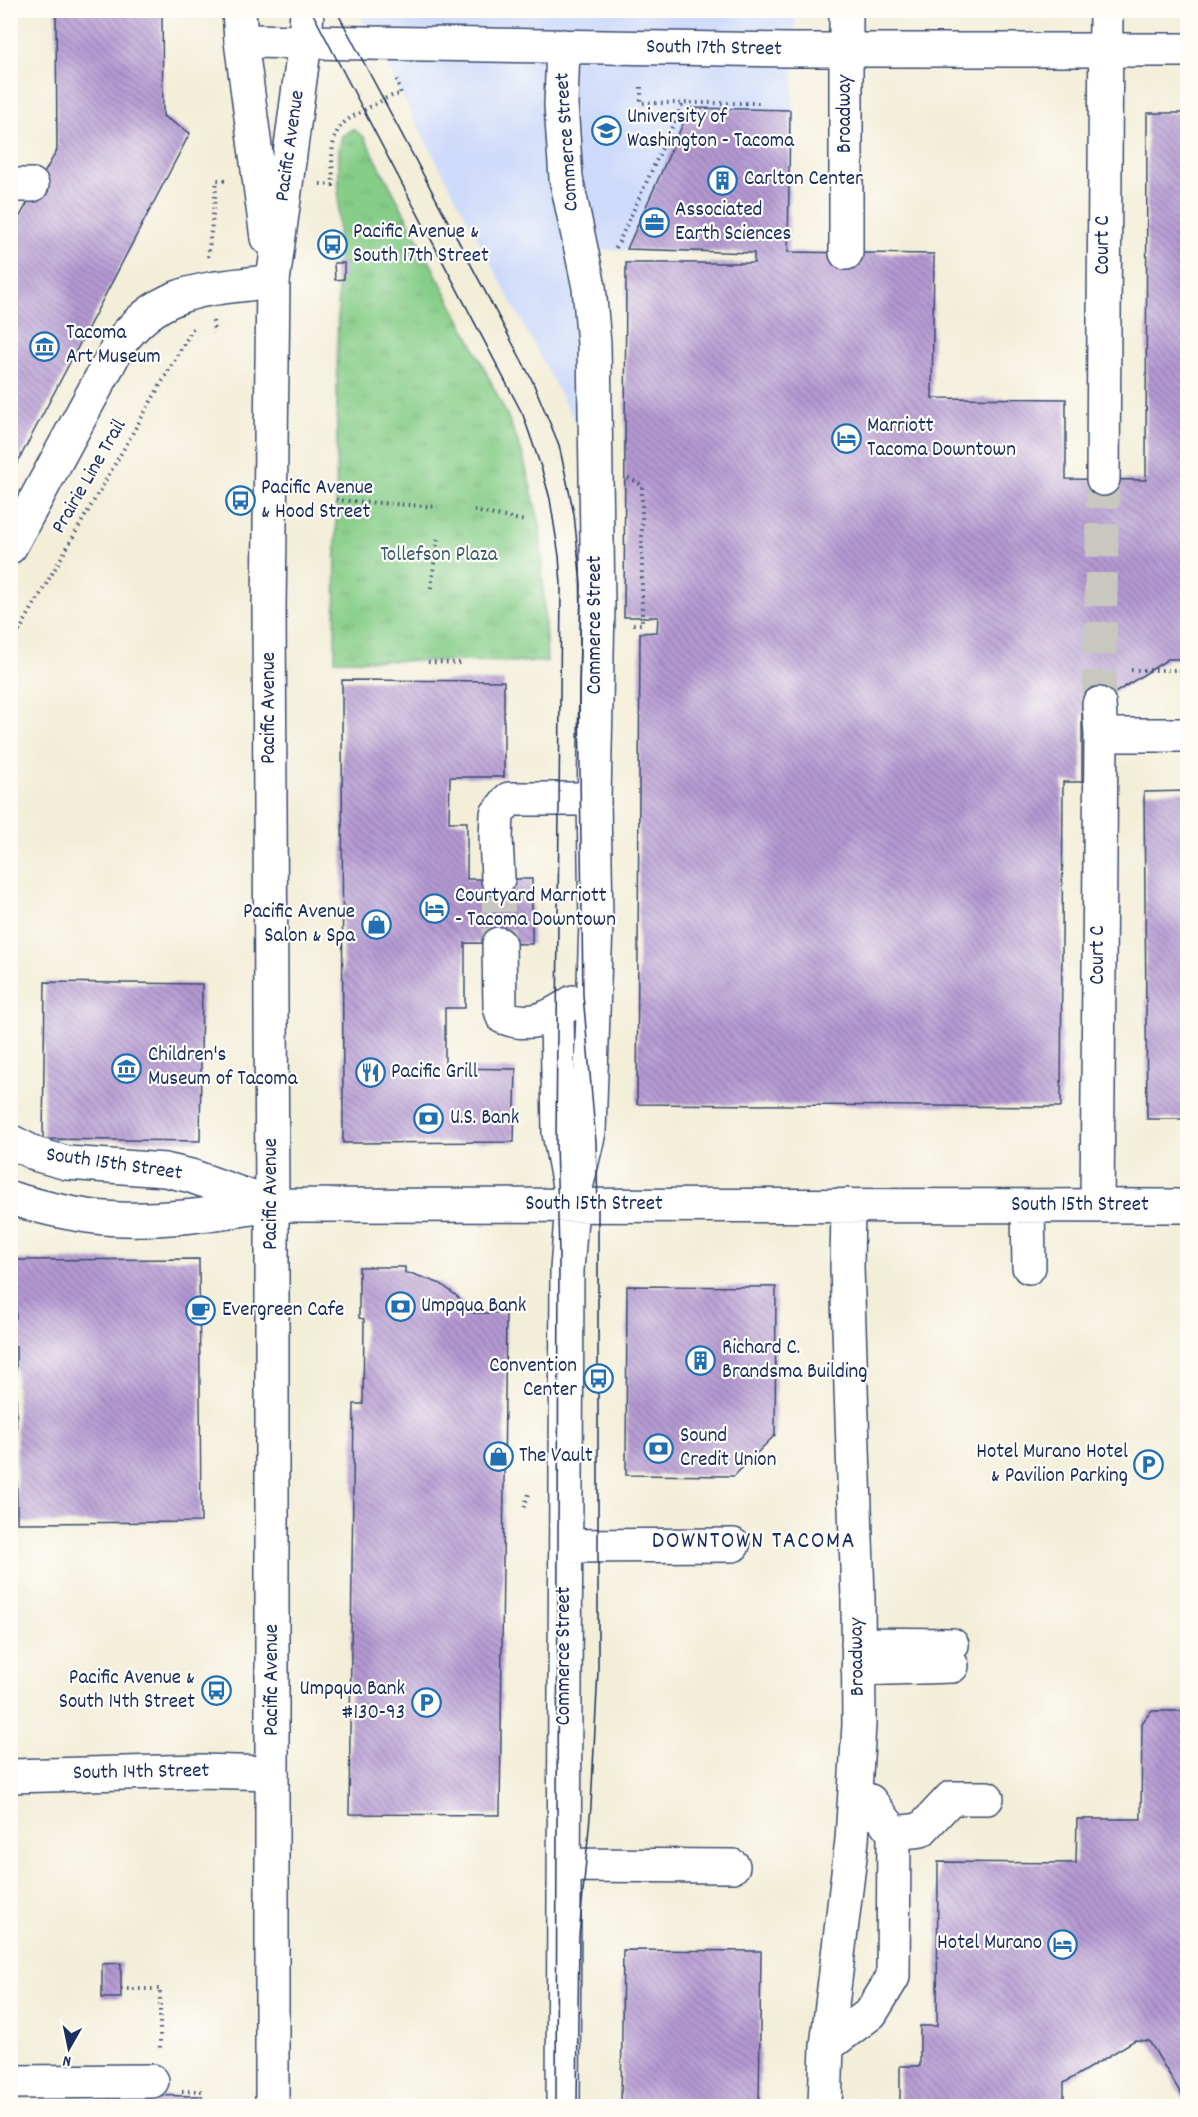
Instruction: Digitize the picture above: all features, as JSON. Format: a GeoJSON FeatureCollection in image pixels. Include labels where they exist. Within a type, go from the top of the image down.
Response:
{"type":"FeatureCollection","features":[{"type":"Feature","properties":{"kind":"main road","name":"Broadway"},"geometry":{"type":"LineString","coordinates":[[846,10],[846,253]]}},
{"type":"Feature","properties":{"kind":"main road","name":"Court C"},"geometry":{"type":"LineString","coordinates":[[1102,479],[1106,10]]}},
{"type":"Feature","properties":{"kind":"main road","name":"South 17th Street"},"geometry":{"type":"LineString","coordinates":[[240,26],[306,26],[563,46],[846,51],[1188,50]]}},
{"type":"Feature","properties":{"kind":"main road","name":"Pacific Avenue"},"geometry":{"type":"LineString","coordinates":[[240,26],[273,281]]}},
{"type":"Feature","properties":{"kind":"main road","name":"Pacific Avenue"},"geometry":{"type":"LineString","coordinates":[[272,2106],[272,1204],[269,609],[273,281],[306,26]]}},
{"type":"Feature","properties":{"kind":"main road","name":"Commerce Street"},"geometry":{"type":"LineString","coordinates":[[563,46],[561,105],[566,178],[589,287],[594,344],[598,634],[594,799],[596,923],[589,1132],[572,1205],[567,1270],[563,2106]]}},
{"type":"Feature","properties":{"kind":"main road"},"geometry":{"type":"LineString","coordinates":[[10,547],[120,343],[133,326],[146,314],[177,296],[273,281]]}},
{"type":"Feature","properties":{"kind":"main road","name":"Court C"},"geometry":{"type":"LineString","coordinates":[[1098,1206],[1100,719],[1188,735]]}},
{"type":"Feature","properties":{"kind":"main road"},"geometry":{"type":"LineString","coordinates":[[498,879],[497,814],[509,800],[594,799]]}},
{"type":"Feature","properties":{"kind":"main road"},"geometry":{"type":"LineString","coordinates":[[499,944],[500,1007],[503,1017],[517,1023],[557,1014],[594,987]]}},
{"type":"Feature","properties":{"kind":"main road","name":"Commerce Street"},"geometry":{"type":"LineString","coordinates":[[557,1014],[559,1133],[572,1205]]}},
{"type":"Feature","properties":{"kind":"main road","name":"South 15th Street"},"geometry":{"type":"LineString","coordinates":[[10,1141],[38,1155],[67,1163],[165,1170],[191,1176],[272,1204],[1188,1206]]}},
{"type":"Feature","properties":{"kind":"main road"},"geometry":{"type":"LineString","coordinates":[[10,1198],[43,1208],[88,1216],[128,1219],[202,1215],[272,1204]]}},
{"type":"Feature","properties":{"kind":"main road","name":"Broadway"},"geometry":{"type":"LineString","coordinates":[[825,2106],[827,2046],[852,1839],[859,1725],[847,1267],[848,1205]]}},
{"type":"Feature","properties":{"kind":"main road"},"geometry":{"type":"LineString","coordinates":[[1029,1206],[1029,1267]]}},
{"type":"Feature","properties":{"kind":"main road"},"geometry":{"type":"LineString","coordinates":[[566,1546],[733,1545]]}},
{"type":"Feature","properties":{"kind":"main road"},"geometry":{"type":"LineString","coordinates":[[858,1657],[952,1656]]}},
{"type":"Feature","properties":{"kind":"main road","name":"South 14th Street"},"geometry":{"type":"LineString","coordinates":[[10,1776],[200,1772],[272,1773]]}},
{"type":"Feature","properties":{"kind":"main road"},"geometry":{"type":"LineString","coordinates":[[827,2046],[871,2013],[893,1977],[894,1833],[870,1801],[855,1795]]}},
{"type":"Feature","properties":{"kind":"main road"},"geometry":{"type":"LineString","coordinates":[[894,1833],[921,1830],[951,1798],[987,1798]]}},
{"type":"Feature","properties":{"kind":"main road"},"geometry":{"type":"LineString","coordinates":[[564,1865],[733,1866]]}},
{"type":"Feature","properties":{"kind":"main road"},"geometry":{"type":"LineString","coordinates":[[10,2082],[161,2076]]}},
{"type":"Feature","properties":{"kind":"path"},"geometry":{"type":"LineString","coordinates":[[641,87],[641,103],[764,103]]}},
{"type":"Feature","properties":{"kind":"path"},"geometry":{"type":"LineString","coordinates":[[322,184],[333,185],[333,152],[341,125],[393,95],[401,94],[400,88]]}},
{"type":"Feature","properties":{"kind":"path"},"geometry":{"type":"LineString","coordinates":[[612,256],[683,103]]}},
{"type":"Feature","properties":{"kind":"path"},"geometry":{"type":"LineString","coordinates":[[208,251],[217,180],[228,181]]}},
{"type":"Feature","properties":{"kind":"path","name":"Prairie Line Trail"},"geometry":{"type":"LineString","coordinates":[[10,647],[196,322]]}},
{"type":"Feature","properties":{"kind":"path"},"geometry":{"type":"LineString","coordinates":[[205,327],[214,333]]}},
{"type":"Feature","properties":{"kind":"path"},"geometry":{"type":"LineString","coordinates":[[626,476],[642,485],[642,624],[626,624]]}},
{"type":"Feature","properties":{"kind":"path"},"geometry":{"type":"LineString","coordinates":[[336,500],[438,507]]}},
{"type":"Feature","properties":{"kind":"path"},"geometry":{"type":"LineString","coordinates":[[474,511],[526,521]]}},
{"type":"Feature","properties":{"kind":"path"},"geometry":{"type":"LineString","coordinates":[[431,588],[438,535]]}},
{"type":"Feature","properties":{"kind":"path"},"geometry":{"type":"LineString","coordinates":[[428,662],[461,663]]}},
{"type":"Feature","properties":{"kind":"path"},"geometry":{"type":"LineString","coordinates":[[1131,670],[1188,670]]}},
{"type":"Feature","properties":{"kind":"path"},"geometry":{"type":"LineString","coordinates":[[121,1989],[160,1989],[161,2076],[205,2091]]}},
{"type":"Feature","properties":{"kind":"shaded area","name":"University of Washington - Tacoma"},"geometry":{"type":"Polygon","coordinates":[[[357,11],[796,11],[788,252],[573,249],[577,426],[357,11]]]}},
{"type":"Feature","properties":{"kind":"green space","name":"Tollefson Plaza"},"geometry":{"type":"Polygon","coordinates":[[[353,129],[364,137],[387,180],[471,341],[507,415],[522,452],[540,525],[547,662],[335,660],[339,148],[342,136],[353,129]]]}},
{"type":"Feature","properties":{"kind":"building","name":"Tacoma Art Museum"},"geometry":{"type":"Polygon","coordinates":[[[56,10],[162,10],[163,116],[190,133],[10,477],[10,216],[20,216],[57,150],[56,10]]]}},
{"type":"Feature","properties":{"kind":"building"},"geometry":{"type":"Polygon","coordinates":[[[690,108],[790,110],[788,252],[934,254],[932,398],[1066,399],[1066,479],[1146,480],[1147,113],[1188,113],[1188,659],[1168,659],[1082,714],[1082,782],[1063,782],[1061,1107],[637,1104],[640,633],[657,632],[658,617],[624,617],[626,263],[754,263],[754,253],[627,249],[690,108]]]}},
{"type":"Feature","properties":{"kind":"building"},"geometry":{"type":"Polygon","coordinates":[[[334,263],[344,263],[344,279],[335,280],[334,263]]]}},
{"type":"Feature","properties":{"kind":"building"},"geometry":{"type":"Polygon","coordinates":[[[342,680],[504,681],[504,777],[450,777],[449,822],[467,822],[467,879],[532,879],[532,944],[465,943],[465,1008],[445,1008],[445,1068],[516,1069],[514,1142],[343,1143],[342,680]]]}},
{"type":"Feature","properties":{"kind":"building"},"geometry":{"type":"Polygon","coordinates":[[[1188,791],[1188,1119],[1147,1119],[1144,792],[1188,791]]]}},
{"type":"Feature","properties":{"kind":"building"},"geometry":{"type":"Polygon","coordinates":[[[45,982],[202,984],[200,1141],[43,1139],[45,982]]]}},
{"type":"Feature","properties":{"kind":"building"},"geometry":{"type":"Polygon","coordinates":[[[199,1259],[201,1522],[17,1523],[16,1347],[10,1347],[10,1318],[16,1318],[16,1260],[199,1259]]]}},
{"type":"Feature","properties":{"kind":"building"},"geometry":{"type":"Polygon","coordinates":[[[359,1267],[405,1267],[405,1273],[441,1284],[458,1297],[472,1313],[506,1313],[500,1815],[349,1814],[354,1404],[363,1404],[364,1319],[359,1318],[359,1267]]]}},
{"type":"Feature","properties":{"kind":"building","name":"Richard C. Brandsma Building"},"geometry":{"type":"Polygon","coordinates":[[[627,1286],[776,1287],[775,1435],[734,1476],[626,1475],[627,1286]]]}},
{"type":"Feature","properties":{"kind":"building","name":"Hotel Murano"},"geometry":{"type":"Polygon","coordinates":[[[1151,1711],[1188,1711],[1188,2105],[1149,2041],[1135,2040],[1064,2083],[1064,2106],[900,2106],[900,2066],[920,2066],[920,2026],[937,2026],[938,1862],[1076,1863],[1077,1819],[1141,1819],[1142,1723],[1151,1711]]]}},
{"type":"Feature","properties":{"kind":"building"},"geometry":{"type":"Polygon","coordinates":[[[623,1950],[761,1951],[759,2106],[621,2106],[623,1950]]]}},
{"type":"Feature","properties":{"kind":"building"},"geometry":{"type":"Polygon","coordinates":[[[121,1963],[121,1998],[102,1998],[102,1964],[121,1963]]]}},
{"type":"Feature","properties":{"kind":"building"},"geometry":{"type":"Polygon","coordinates":[[[110,2095],[202,2096],[202,2106],[110,2106],[110,2095]]]}},
{"type":"Feature","properties":{"kind":"tunnel"},"geometry":{"type":"LineString","coordinates":[[1099,704],[1103,479]]}},
{"type":"Feature","properties":{"kind":"tunnel"},"geometry":{"type":"LineString","coordinates":[[498,879],[499,944]]}},
{"type":"Feature","properties":{"kind":"tram line"},"geometry":{"type":"LineString","coordinates":[[311,10],[523,415],[550,499],[559,556],[561,585],[556,1143],[559,1254],[556,2106]]}},
{"type":"Feature","properties":{"kind":"tram line"},"geometry":{"type":"LineString","coordinates":[[336,10],[532,380],[559,445],[574,514],[581,584],[579,697],[583,995],[596,1142],[598,1205],[598,1671],[591,1806],[579,1936],[577,2106]]}},
{"type":"Feature","properties":{"kind":"place","name":"University of Washington - Tacoma"},"geometry":{"type":"Point","coordinates":[606,130]}},
{"type":"Feature","properties":{"kind":"place","name":"Carlton Center"},"geometry":{"type":"Point","coordinates":[723,180]}},
{"type":"Feature","properties":{"kind":"place","name":"Associated Earth Sciences"},"geometry":{"type":"Point","coordinates":[654,223]}},
{"type":"Feature","properties":{"kind":"place","name":"Pacific Avenue & South 17th Street"},"geometry":{"type":"Point","coordinates":[332,245]}},
{"type":"Feature","properties":{"kind":"place","name":"Tacoma Art Museum"},"geometry":{"type":"Point","coordinates":[45,346]}},
{"type":"Feature","properties":{"kind":"place","name":"Marriott Tacoma Downtown"},"geometry":{"type":"Point","coordinates":[846,439]}},
{"type":"Feature","properties":{"kind":"place","name":"Pacific Avenue & Hood Street"},"geometry":{"type":"Point","coordinates":[240,501]}},
{"type":"Feature","properties":{"kind":"place","name":"Courtyard Marriott - Tacoma Downtown"},"geometry":{"type":"Point","coordinates":[434,909]}},
{"type":"Feature","properties":{"kind":"place","name":"Pacific Avenue Salon & Spa"},"geometry":{"type":"Point","coordinates":[376,925]}},
{"type":"Feature","properties":{"kind":"place","name":"Children's Museum of Tacoma"},"geometry":{"type":"Point","coordinates":[127,1068]}},
{"type":"Feature","properties":{"kind":"place","name":"Pacific Grill"},"geometry":{"type":"Point","coordinates":[370,1073]}},
{"type":"Feature","properties":{"kind":"place","name":"U.S. Bank"},"geometry":{"type":"Point","coordinates":[429,1119]}},
{"type":"Feature","properties":{"kind":"place","name":"Umpqua Bank"},"geometry":{"type":"Point","coordinates":[400,1307]}},
{"type":"Feature","properties":{"kind":"place","name":"Evergreen Cafe"},"geometry":{"type":"Point","coordinates":[201,1311]}},
{"type":"Feature","properties":{"kind":"place","name":"Richard C. Brandsma Building"},"geometry":{"type":"Point","coordinates":[701,1361]}},
{"type":"Feature","properties":{"kind":"place","name":"Convention Center"},"geometry":{"type":"Point","coordinates":[598,1379]}},
{"type":"Feature","properties":{"kind":"place","name":"Sound Credit Union"},"geometry":{"type":"Point","coordinates":[659,1449]}},
{"type":"Feature","properties":{"kind":"place","name":"The Vault"},"geometry":{"type":"Point","coordinates":[498,1457]}},
{"type":"Feature","properties":{"kind":"place","name":"Hotel Murano Hotel & Pavilion Parking"},"geometry":{"type":"Point","coordinates":[1149,1465]}},
{"type":"Feature","properties":{"kind":"place","name":"Pacific Avenue & South 14th Street"},"geometry":{"type":"Point","coordinates":[216,1691]}},
{"type":"Feature","properties":{"kind":"place","name":"Umpqua Bank #130-93"},"geometry":{"type":"Point","coordinates":[426,1702]}},
{"type":"Feature","properties":{"kind":"place","name":"Hotel Murano"},"geometry":{"type":"Point","coordinates":[1063,1944]}},
{"type":"Feature","properties":{"kind":"district","name":"DOWNTOWN TACOMA"},"geometry":{"type":"Point","coordinates":[754,1542]}}]}
